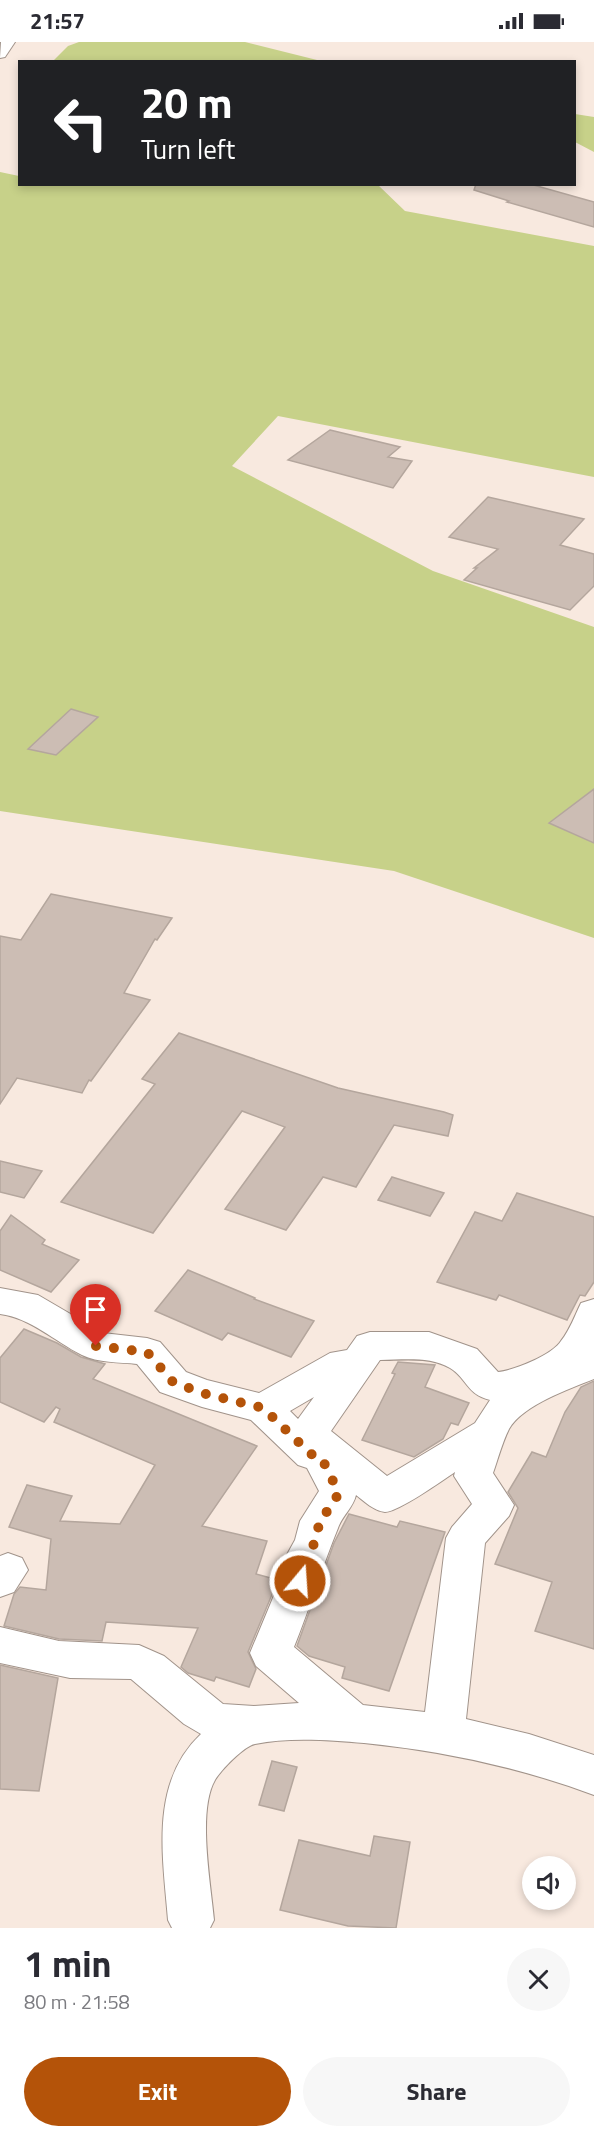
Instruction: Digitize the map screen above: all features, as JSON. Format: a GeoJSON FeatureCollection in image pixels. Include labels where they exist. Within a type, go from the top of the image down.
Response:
{"type":"FeatureCollection","features":[{"type":"Feature","properties":{"kind":"street"},"geometry":{"type":"LineString","coordinates":[[0,54],[8,42]]}},
{"type":"Feature","properties":{"kind":"street"},"geometry":{"type":"LineString","coordinates":[[0,1301],[25,1304],[96,1346],[147,1352],[173,1382],[202,1393],[263,1408],[311,1454],[321,1457],[338,1491],[336,1499],[320,1521],[314,1544],[304,1560],[300,1581],[271,1653],[353,1723]]}},
{"type":"Feature","properties":{"kind":"street"},"geometry":{"type":"LineString","coordinates":[[489,1433],[385,1496],[308,1434],[370,1346],[429,1346],[464,1359],[489,1386],[510,1386],[527,1382],[555,1364],[560,1366],[576,1349],[594,1312]]}},
{"type":"Feature","properties":{"kind":"street"},"geometry":{"type":"LineString","coordinates":[[443,1735],[466,1539],[495,1505],[473,1476],[489,1433],[505,1408],[538,1389],[594,1363]]}},
{"type":"Feature","properties":{"kind":"street"},"geometry":{"type":"LineString","coordinates":[[263,1408],[343,1364],[356,1365]]}},
{"type":"Feature","properties":{"kind":"street"},"geometry":{"type":"LineString","coordinates":[[0,1569],[8,1570],[0,1580]]}},
{"type":"Feature","properties":{"kind":"street"},"geometry":{"type":"LineString","coordinates":[[0,1645],[35,1656],[138,1663],[174,1689],[196,1709],[219,1723],[246,1724],[306,1720],[353,1723],[443,1735],[554,1759],[594,1775]]}},
{"type":"Feature","properties":{"kind":"street"},"geometry":{"type":"LineString","coordinates":[[191,1920],[185,1835],[186,1800],[196,1773],[207,1758],[246,1724]]}},
{"type":"Feature","properties":{"kind":"green space"},"geometry":{"type":"Polygon","coordinates":[[[79,42],[245,42],[317,60],[54,60],[68,46],[79,42]]]}},
{"type":"Feature","properties":{"kind":"green space"},"geometry":{"type":"Polygon","coordinates":[[[576,114],[594,117],[594,152],[576,143],[576,114]]]}},
{"type":"Feature","properties":{"kind":"green space"},"geometry":{"type":"Polygon","coordinates":[[[0,172],[18,176],[18,186],[379,186],[405,211],[594,246],[594,477],[278,416],[232,466],[433,571],[594,627],[594,938],[394,871],[0,811],[0,172]]]}},
{"type":"Feature","properties":{"kind":"building"},"geometry":{"type":"Polygon","coordinates":[[[475,186],[537,186],[594,202],[594,227],[507,202],[509,201],[474,190],[475,186]]]}},
{"type":"Feature","properties":{"kind":"building"},"geometry":{"type":"Polygon","coordinates":[[[330,430],[400,447],[388,457],[412,461],[393,488],[288,460],[330,430]]]}},
{"type":"Feature","properties":{"kind":"building"},"geometry":{"type":"Polygon","coordinates":[[[488,497],[584,519],[560,545],[594,554],[594,586],[570,610],[464,580],[477,568],[474,568],[498,549],[449,537],[488,497]]]}},
{"type":"Feature","properties":{"kind":"building"},"geometry":{"type":"Polygon","coordinates":[[[71,709],[98,717],[56,755],[28,749],[71,709]]]}},
{"type":"Feature","properties":{"kind":"building"},"geometry":{"type":"Polygon","coordinates":[[[594,789],[594,843],[549,823],[594,789]]]}},
{"type":"Feature","properties":{"kind":"building"},"geometry":{"type":"Polygon","coordinates":[[[51,894],[172,918],[157,940],[155,939],[124,993],[150,1000],[91,1081],[89,1080],[82,1093],[17,1078],[0,1104],[0,936],[21,940],[51,894]]]}},
{"type":"Feature","properties":{"kind":"building"},"geometry":{"type":"Polygon","coordinates":[[[179,1033],[338,1088],[453,1115],[448,1136],[394,1125],[356,1187],[323,1177],[286,1230],[225,1209],[285,1127],[242,1111],[153,1233],[61,1202],[155,1084],[142,1079],[179,1033]]]}},
{"type":"Feature","properties":{"kind":"building"},"geometry":{"type":"Polygon","coordinates":[[[0,1161],[42,1171],[24,1198],[0,1192],[0,1161]]]}},
{"type":"Feature","properties":{"kind":"building"},"geometry":{"type":"Polygon","coordinates":[[[392,1177],[444,1193],[430,1216],[378,1200],[392,1177]]]}},
{"type":"Feature","properties":{"kind":"building"},"geometry":{"type":"Polygon","coordinates":[[[517,1193],[594,1217],[594,1282],[585,1296],[580,1295],[567,1320],[499,1295],[496,1300],[437,1282],[475,1212],[502,1221],[517,1193]]]}},
{"type":"Feature","properties":{"kind":"building"},"geometry":{"type":"Polygon","coordinates":[[[11,1215],[45,1240],[42,1244],[79,1260],[51,1292],[0,1270],[0,1231],[11,1215]]]}},
{"type":"Feature","properties":{"kind":"building"},"geometry":{"type":"Polygon","coordinates":[[[188,1270],[254,1299],[314,1321],[291,1357],[228,1333],[222,1340],[155,1311],[188,1270]]]}},
{"type":"Feature","properties":{"kind":"building"},"geometry":{"type":"Polygon","coordinates":[[[24,1329],[57,1343],[81,1357],[105,1364],[93,1379],[257,1446],[202,1526],[267,1541],[256,1574],[278,1580],[248,1652],[256,1669],[249,1687],[216,1677],[214,1681],[188,1673],[181,1667],[198,1628],[106,1622],[102,1641],[59,1639],[4,1626],[14,1594],[20,1587],[46,1590],[51,1539],[9,1527],[27,1485],[72,1496],[60,1521],[120,1524],[155,1465],[54,1422],[60,1409],[56,1407],[44,1422],[0,1402],[0,1358],[24,1329]]]}},
{"type":"Feature","properties":{"kind":"building"},"geometry":{"type":"Polygon","coordinates":[[[398,1362],[435,1365],[425,1387],[469,1403],[458,1425],[451,1423],[443,1439],[414,1457],[362,1440],[395,1374],[392,1373],[398,1362]]]}},
{"type":"Feature","properties":{"kind":"building"},"geometry":{"type":"Polygon","coordinates":[[[594,1381],[594,1649],[535,1631],[552,1582],[495,1564],[518,1508],[508,1492],[532,1452],[546,1457],[565,1412],[581,1387],[594,1381]]]}},
{"type":"Feature","properties":{"kind":"building"},"geometry":{"type":"Polygon","coordinates":[[[349,1514],[397,1527],[400,1521],[445,1532],[389,1691],[342,1678],[345,1667],[309,1656],[297,1646],[334,1543],[349,1514]]]}},
{"type":"Feature","properties":{"kind":"building"},"geometry":{"type":"Polygon","coordinates":[[[0,1665],[58,1678],[39,1791],[0,1789],[0,1665]]]}},
{"type":"Feature","properties":{"kind":"building"},"geometry":{"type":"Polygon","coordinates":[[[272,1761],[297,1767],[284,1811],[259,1805],[272,1761]]]}},
{"type":"Feature","properties":{"kind":"building"},"geometry":{"type":"Polygon","coordinates":[[[374,1836],[410,1842],[396,1928],[348,1926],[280,1910],[299,1840],[370,1856],[374,1836]]]}},
{"type":"Feature","properties":{"kind":"route"},"geometry":{"type":"LineString","coordinates":[[96,1346],[147,1352],[173,1382],[202,1393],[263,1408],[311,1454],[321,1457],[338,1491],[336,1499],[320,1521],[314,1544],[304,1560],[300,1581]]}}]}
